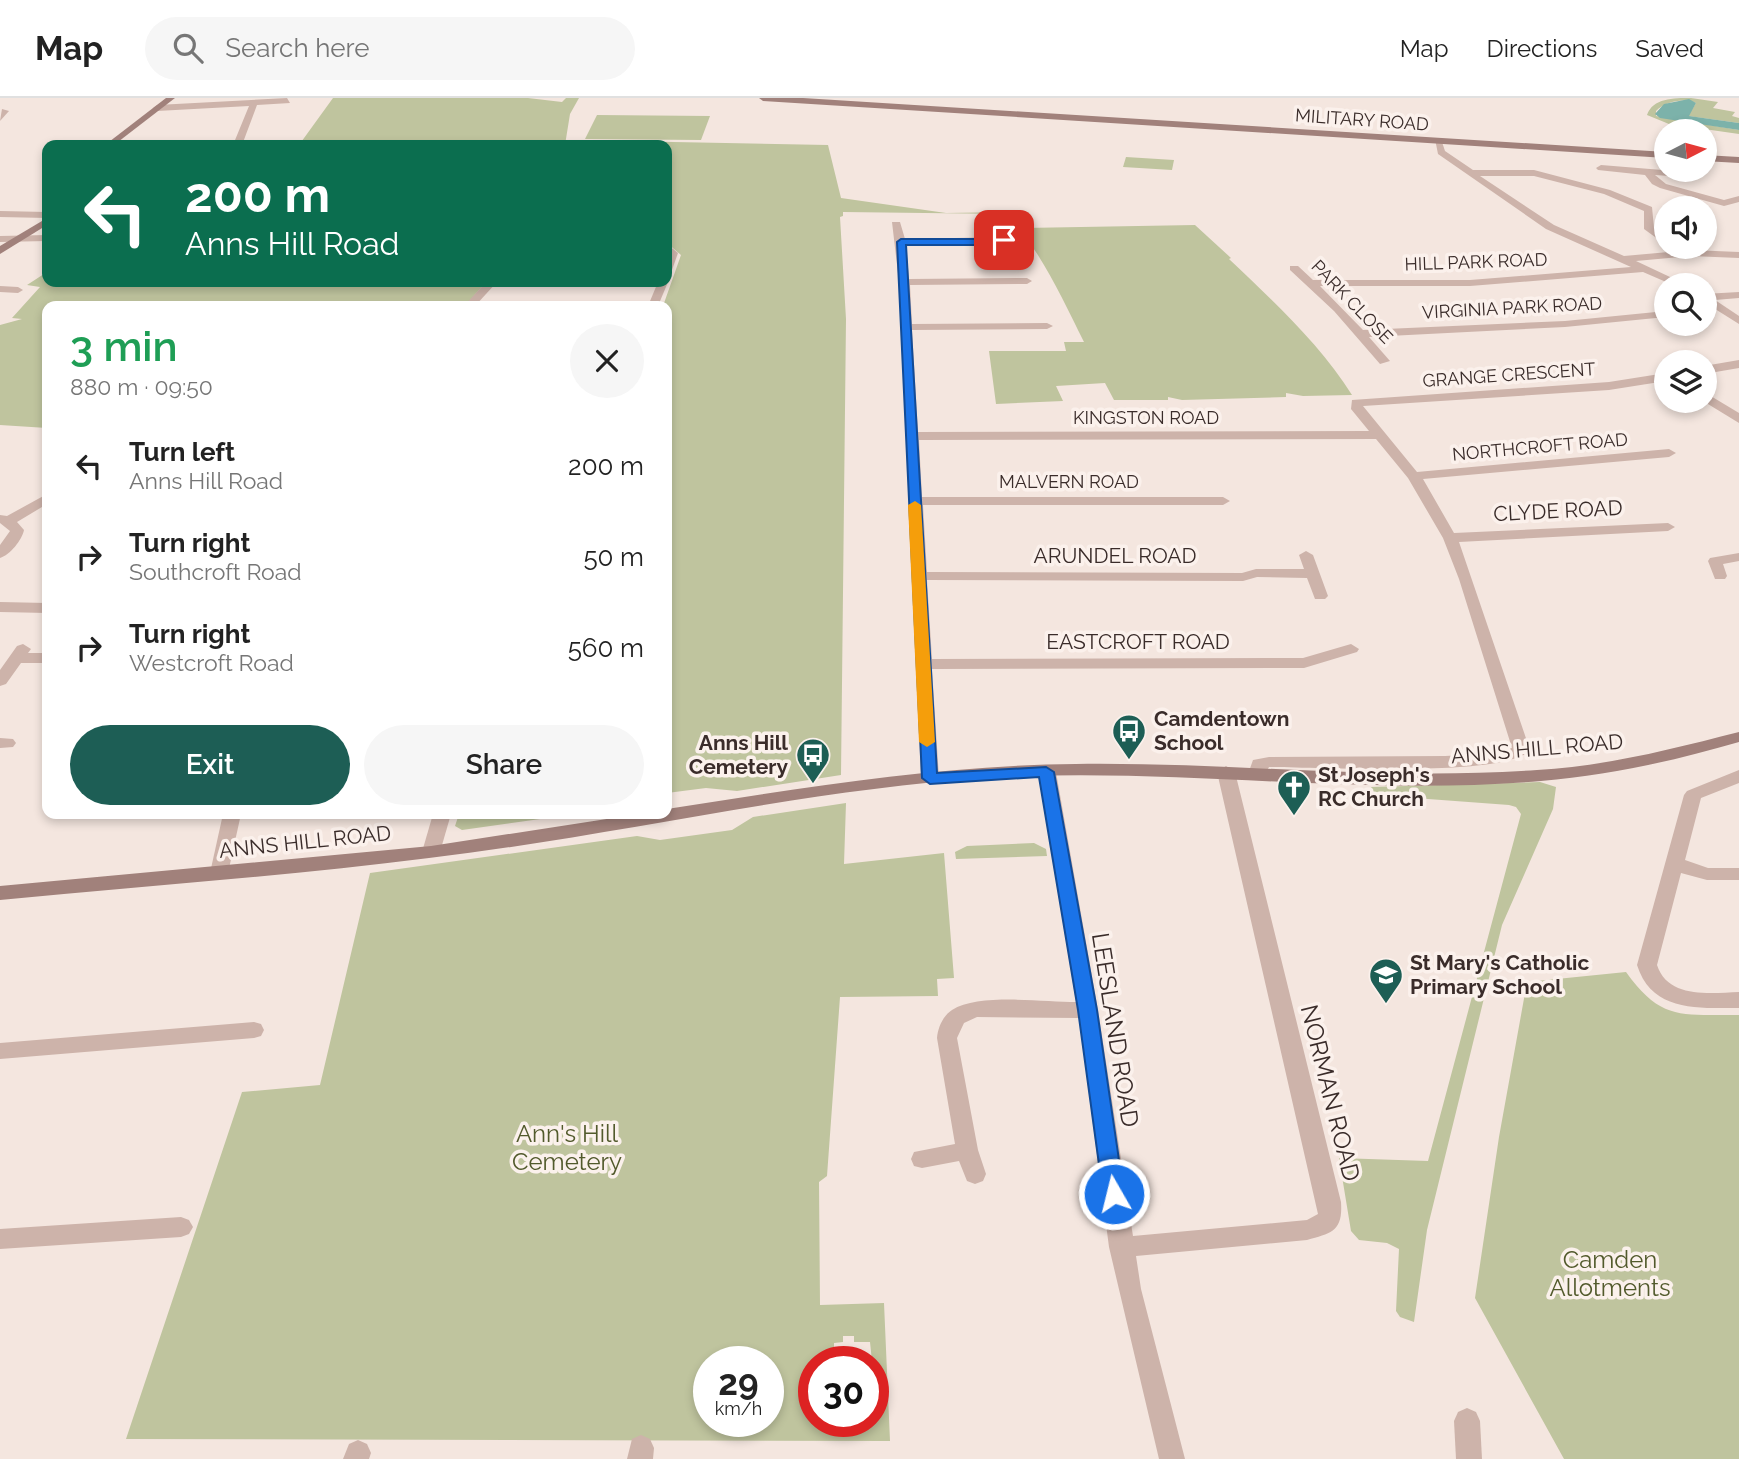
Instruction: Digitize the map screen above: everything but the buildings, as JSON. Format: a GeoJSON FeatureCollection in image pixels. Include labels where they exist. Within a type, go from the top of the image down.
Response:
{"type":"FeatureCollection","features":[{"type":"Feature","properties":{"kind":"street"},"geometry":{"type":"LineString","coordinates":[[116,140],[171,98]]}},
{"type":"Feature","properties":{"kind":"street","name":"MILITARY ROAD"},"geometry":{"type":"LineString","coordinates":[[763,98],[1654,155]]}},
{"type":"Feature","properties":{"kind":"street"},"geometry":{"type":"LineString","coordinates":[[158,108],[287,101]]}},
{"type":"Feature","properties":{"kind":"street"},"geometry":{"type":"LineString","coordinates":[[240,140],[254,103]]}},
{"type":"Feature","properties":{"kind":"street"},"geometry":{"type":"LineString","coordinates":[[1438,141],[1441,152],[1536,219],[1654,274]]}},
{"type":"Feature","properties":{"kind":"street"},"geometry":{"type":"LineString","coordinates":[[1717,159],[1739,160]]}},
{"type":"Feature","properties":{"kind":"street"},"geometry":{"type":"LineString","coordinates":[[1601,168],[1654,172]]}},
{"type":"Feature","properties":{"kind":"street"},"geometry":{"type":"LineString","coordinates":[[1474,173],[1530,172],[1630,200],[1649,209],[1648,229],[1654,233]]}},
{"type":"Feature","properties":{"kind":"street"},"geometry":{"type":"LineString","coordinates":[[1648,172],[1658,184],[1722,204],[1739,200]]}},
{"type":"Feature","properties":{"kind":"street"},"geometry":{"type":"LineString","coordinates":[[0,214],[42,215]]}},
{"type":"Feature","properties":{"kind":"street"},"geometry":{"type":"LineString","coordinates":[[0,251],[42,224]]}},
{"type":"Feature","properties":{"kind":"street"},"geometry":{"type":"LineString","coordinates":[[896,224],[899,226],[904,282],[930,778]]}},
{"type":"Feature","properties":{"kind":"street"},"geometry":{"type":"LineString","coordinates":[[0,239],[42,239]]}},
{"type":"Feature","properties":{"kind":"street"},"geometry":{"type":"LineString","coordinates":[[901,242],[1004,240]]}},
{"type":"Feature","properties":{"kind":"street"},"geometry":{"type":"LineString","coordinates":[[1717,255],[1739,255]]}},
{"type":"Feature","properties":{"kind":"street"},"geometry":{"type":"LineString","coordinates":[[1619,259],[1654,256]]}},
{"type":"Feature","properties":{"kind":"street","name":"PARK CLOSE"},"geometry":{"type":"LineString","coordinates":[[1294,268],[1384,361]]}},
{"type":"Feature","properties":{"kind":"street","name":"HILL PARK ROAD"},"geometry":{"type":"LineString","coordinates":[[1311,283],[1470,283],[1641,269]]}},
{"type":"Feature","properties":{"kind":"street"},"geometry":{"type":"LineString","coordinates":[[904,282],[1027,281]]}},
{"type":"Feature","properties":{"kind":"street"},"geometry":{"type":"LineString","coordinates":[[474,301],[487,287]]}},
{"type":"Feature","properties":{"kind":"street"},"geometry":{"type":"LineString","coordinates":[[0,289],[18,290]]}},
{"type":"Feature","properties":{"kind":"street"},"geometry":{"type":"LineString","coordinates":[[1717,296],[1739,295]]}},
{"type":"Feature","properties":{"kind":"street"},"geometry":{"type":"LineString","coordinates":[[1717,307],[1739,321]]}},
{"type":"Feature","properties":{"kind":"street","name":"VIRGINIA PARK ROAD"},"geometry":{"type":"LineString","coordinates":[[1360,334],[1565,324],[1654,315]]}},
{"type":"Feature","properties":{"kind":"street"},"geometry":{"type":"LineString","coordinates":[[906,327],[1047,327]]}},
{"type":"Feature","properties":{"kind":"street"},"geometry":{"type":"LineString","coordinates":[[1717,368],[1739,364]]}},
{"type":"Feature","properties":{"kind":"street","name":"GRANGE CRESCENT"},"geometry":{"type":"LineString","coordinates":[[1380,435],[1355,404],[1360,401],[1609,386],[1654,379]]}},
{"type":"Feature","properties":{"kind":"street"},"geometry":{"type":"LineString","coordinates":[[1717,405],[1739,419]]}},
{"type":"Feature","properties":{"kind":"street"},"geometry":{"type":"LineString","coordinates":[[1256,774],[1259,764],[1269,762],[1385,763],[1493,758],[1519,754],[1519,745],[1466,579],[1450,538],[1414,477],[1380,435]]}},
{"type":"Feature","properties":{"kind":"street","name":"KINGSTON ROAD"},"geometry":{"type":"LineString","coordinates":[[912,436],[1380,435]]}},
{"type":"Feature","properties":{"kind":"street","name":"NORTHCROFT ROAD"},"geometry":{"type":"LineString","coordinates":[[1414,477],[1669,453]]}},
{"type":"Feature","properties":{"kind":"street"},"geometry":{"type":"LineString","coordinates":[[0,554],[16,536],[17,530],[5,520],[42,501]]}},
{"type":"Feature","properties":{"kind":"street","name":"MALVERN ROAD"},"geometry":{"type":"LineString","coordinates":[[915,501],[1223,501]]}},
{"type":"Feature","properties":{"kind":"street","name":"CLYDE ROAD"},"geometry":{"type":"LineString","coordinates":[[1450,538],[1668,527]]}},
{"type":"Feature","properties":{"kind":"street"},"geometry":{"type":"LineString","coordinates":[[1307,555],[1320,597]]}},
{"type":"Feature","properties":{"kind":"street"},"geometry":{"type":"LineString","coordinates":[[1720,576],[1715,561],[1739,557]]}},
{"type":"Feature","properties":{"kind":"street","name":"ARUNDEL ROAD"},"geometry":{"type":"LineString","coordinates":[[918,576],[1243,577],[1256,573],[1312,574]]}},
{"type":"Feature","properties":{"kind":"street"},"geometry":{"type":"LineString","coordinates":[[0,607],[42,608]]}},
{"type":"Feature","properties":{"kind":"street","name":"EASTCROFT ROAD"},"geometry":{"type":"LineString","coordinates":[[922,664],[1304,663],[1351,649]]}},
{"type":"Feature","properties":{"kind":"street"},"geometry":{"type":"LineString","coordinates":[[0,681],[20,654],[42,657]]}},
{"type":"Feature","properties":{"kind":"street","name":"ANNS HILL ROAD"},"geometry":{"type":"LineString","coordinates":[[672,815],[862,785],[930,778],[1046,772],[1143,770],[1366,780],[1447,780],[1594,769],[1671,757],[1739,737]]}},
{"type":"Feature","properties":{"kind":"street","name":"LEESLAND ROAD"},"geometry":{"type":"LineString","coordinates":[[1046,772],[1088,1010],[1121,1247],[1172,1459]]}},
{"type":"Feature","properties":{"kind":"street","name":"NORMAN ROAD"},"geometry":{"type":"LineString","coordinates":[[1121,1247],[1307,1230],[1322,1226],[1330,1218],[1329,1202],[1226,772]]}},
{"type":"Feature","properties":{"kind":"street"},"geometry":{"type":"LineString","coordinates":[[1739,776],[1693,795],[1650,949],[1648,974],[1662,991],[1680,997],[1739,1000]]}},
{"type":"Feature","properties":{"kind":"street"},"geometry":{"type":"LineString","coordinates":[[219,873],[231,819]]}},
{"type":"Feature","properties":{"kind":"street"},"geometry":{"type":"LineString","coordinates":[[431,852],[441,819]]}},
{"type":"Feature","properties":{"kind":"street","name":"ANNS HILL ROAD"},"geometry":{"type":"LineString","coordinates":[[0,893],[431,852],[643,819]]}},
{"type":"Feature","properties":{"kind":"street"},"geometry":{"type":"LineString","coordinates":[[1675,864],[1707,874],[1739,874]]}},
{"type":"Feature","properties":{"kind":"street"},"geometry":{"type":"LineString","coordinates":[[975,1174],[967,1150],[947,1038],[953,1020],[961,1014],[977,1010],[1088,1010]]}},
{"type":"Feature","properties":{"kind":"street"},"geometry":{"type":"LineString","coordinates":[[0,1051],[254,1030]]}},
{"type":"Feature","properties":{"kind":"street"},"geometry":{"type":"LineString","coordinates":[[922,1159],[967,1150]]}},
{"type":"Feature","properties":{"kind":"street"},"geometry":{"type":"LineString","coordinates":[[0,1239],[181,1227]]}},
{"type":"Feature","properties":{"kind":"street"},"geometry":{"type":"LineString","coordinates":[[1467,1421],[1469,1459]]}},
{"type":"Feature","properties":{"kind":"green space"},"geometry":{"type":"Polygon","coordinates":[[[333,98],[528,98],[562,102],[566,98],[579,98],[570,114],[566,140],[303,140],[333,98]]]}},
{"type":"Feature","properties":{"kind":"green space"},"geometry":{"type":"Polygon","coordinates":[[[1691,98],[1718,102],[1713,108],[1735,112],[1732,116],[1739,118],[1739,123],[1688,116],[1696,103],[1686,101],[1675,101],[1656,111],[1656,116],[1674,119],[1657,119],[1647,115],[1654,105],[1671,99],[1691,98]]]}},
{"type":"Feature","properties":{"kind":"green space"},"geometry":{"type":"Polygon","coordinates":[[[597,115],[710,116],[701,140],[585,139],[597,115]]]}},
{"type":"Feature","properties":{"kind":"green space"},"geometry":{"type":"Polygon","coordinates":[[[1717,126],[1739,130],[1739,134],[1717,131],[1717,126]]]}},
{"type":"Feature","properties":{"kind":"green space"},"geometry":{"type":"Polygon","coordinates":[[[672,142],[828,145],[841,198],[946,213],[1011,212],[1024,228],[1195,225],[1295,323],[1352,395],[1303,396],[1286,393],[1286,397],[1114,400],[1105,383],[1056,386],[1063,401],[996,404],[989,351],[1066,351],[1064,342],[1084,342],[1050,275],[1019,228],[1007,214],[843,212],[840,217],[846,319],[841,775],[737,791],[706,788],[672,792],[672,301],[665,301],[672,287],[681,255],[672,247],[672,142]]]}},
{"type":"Feature","properties":{"kind":"green space"},"geometry":{"type":"Polygon","coordinates":[[[1126,157],[1174,160],[1172,170],[1123,167],[1126,157]]]}},
{"type":"Feature","properties":{"kind":"green space"},"geometry":{"type":"Polygon","coordinates":[[[42,275],[42,287],[482,287],[469,301],[42,301],[42,428],[0,425],[0,325],[22,319],[12,318],[40,287],[27,285],[42,275]]]}},
{"type":"Feature","properties":{"kind":"green space"},"geometry":{"type":"Polygon","coordinates":[[[1540,782],[1556,787],[1553,809],[1502,925],[1427,1230],[1414,1322],[1400,1317],[1396,1311],[1399,1249],[1387,1243],[1359,1240],[1351,1231],[1339,1158],[1428,1161],[1521,814],[1516,807],[1509,805],[1374,795],[1371,787],[1540,782]]]}},
{"type":"Feature","properties":{"kind":"green space","name":"Ann's Hill Cemetery"},"geometry":{"type":"Polygon","coordinates":[[[846,803],[844,864],[944,853],[954,978],[937,979],[938,996],[840,997],[827,1176],[819,1182],[820,1305],[884,1303],[886,1346],[870,1346],[870,1342],[854,1342],[854,1336],[843,1336],[843,1342],[834,1343],[834,1346],[798,1346],[798,1437],[889,1437],[889,1418],[890,1441],[126,1439],[242,1092],[320,1085],[370,873],[637,836],[660,840],[732,830],[753,817],[846,803]]]}},
{"type":"Feature","properties":{"kind":"green space"},"geometry":{"type":"Polygon","coordinates":[[[457,819],[540,819],[462,830],[455,826],[457,819]]]}},
{"type":"Feature","properties":{"kind":"green space"},"geometry":{"type":"Polygon","coordinates":[[[1034,843],[1046,849],[1047,856],[956,859],[955,852],[967,846],[1034,843]]]}},
{"type":"Feature","properties":{"kind":"green space","name":"Camden Allotments"},"geometry":{"type":"Polygon","coordinates":[[[1626,972],[1651,1000],[1675,1012],[1739,1015],[1739,1459],[1564,1459],[1475,1298],[1499,1137],[1527,982],[1626,972]]]}},
{"type":"Feature","properties":{"kind":"water"},"geometry":{"type":"Polygon","coordinates":[[[1689,99],[1696,103],[1689,116],[1710,119],[1660,118],[1655,114],[1664,104],[1689,99]]]}},
{"type":"Feature","properties":{"kind":"water"},"geometry":{"type":"Polygon","coordinates":[[[1717,120],[1739,123],[1739,130],[1717,127],[1717,120]]]}},
{"type":"Feature","properties":{"kind":"slow traffic"},"geometry":{"type":"LineString","coordinates":[[915,505],[927,742]]}},
{"type":"Feature","properties":{"kind":"place","name":"Camdentown School"},"geometry":{"type":"Point","coordinates":[1129,761]}},
{"type":"Feature","properties":{"kind":"place","name":"Anns Hill Cemetery"},"geometry":{"type":"Point","coordinates":[813,785]}},
{"type":"Feature","properties":{"kind":"place","name":"St Joseph's RC Church"},"geometry":{"type":"Point","coordinates":[1294,817]}},
{"type":"Feature","properties":{"kind":"place","name":"St Mary's Catholic Primary School"},"geometry":{"type":"Point","coordinates":[1386,1005]}},
{"type":"Feature","properties":{"kind":"route"},"geometry":{"type":"LineString","coordinates":[[1004,240],[901,242],[930,778],[1046,772],[1088,1010],[1114,1194]]}}]}
